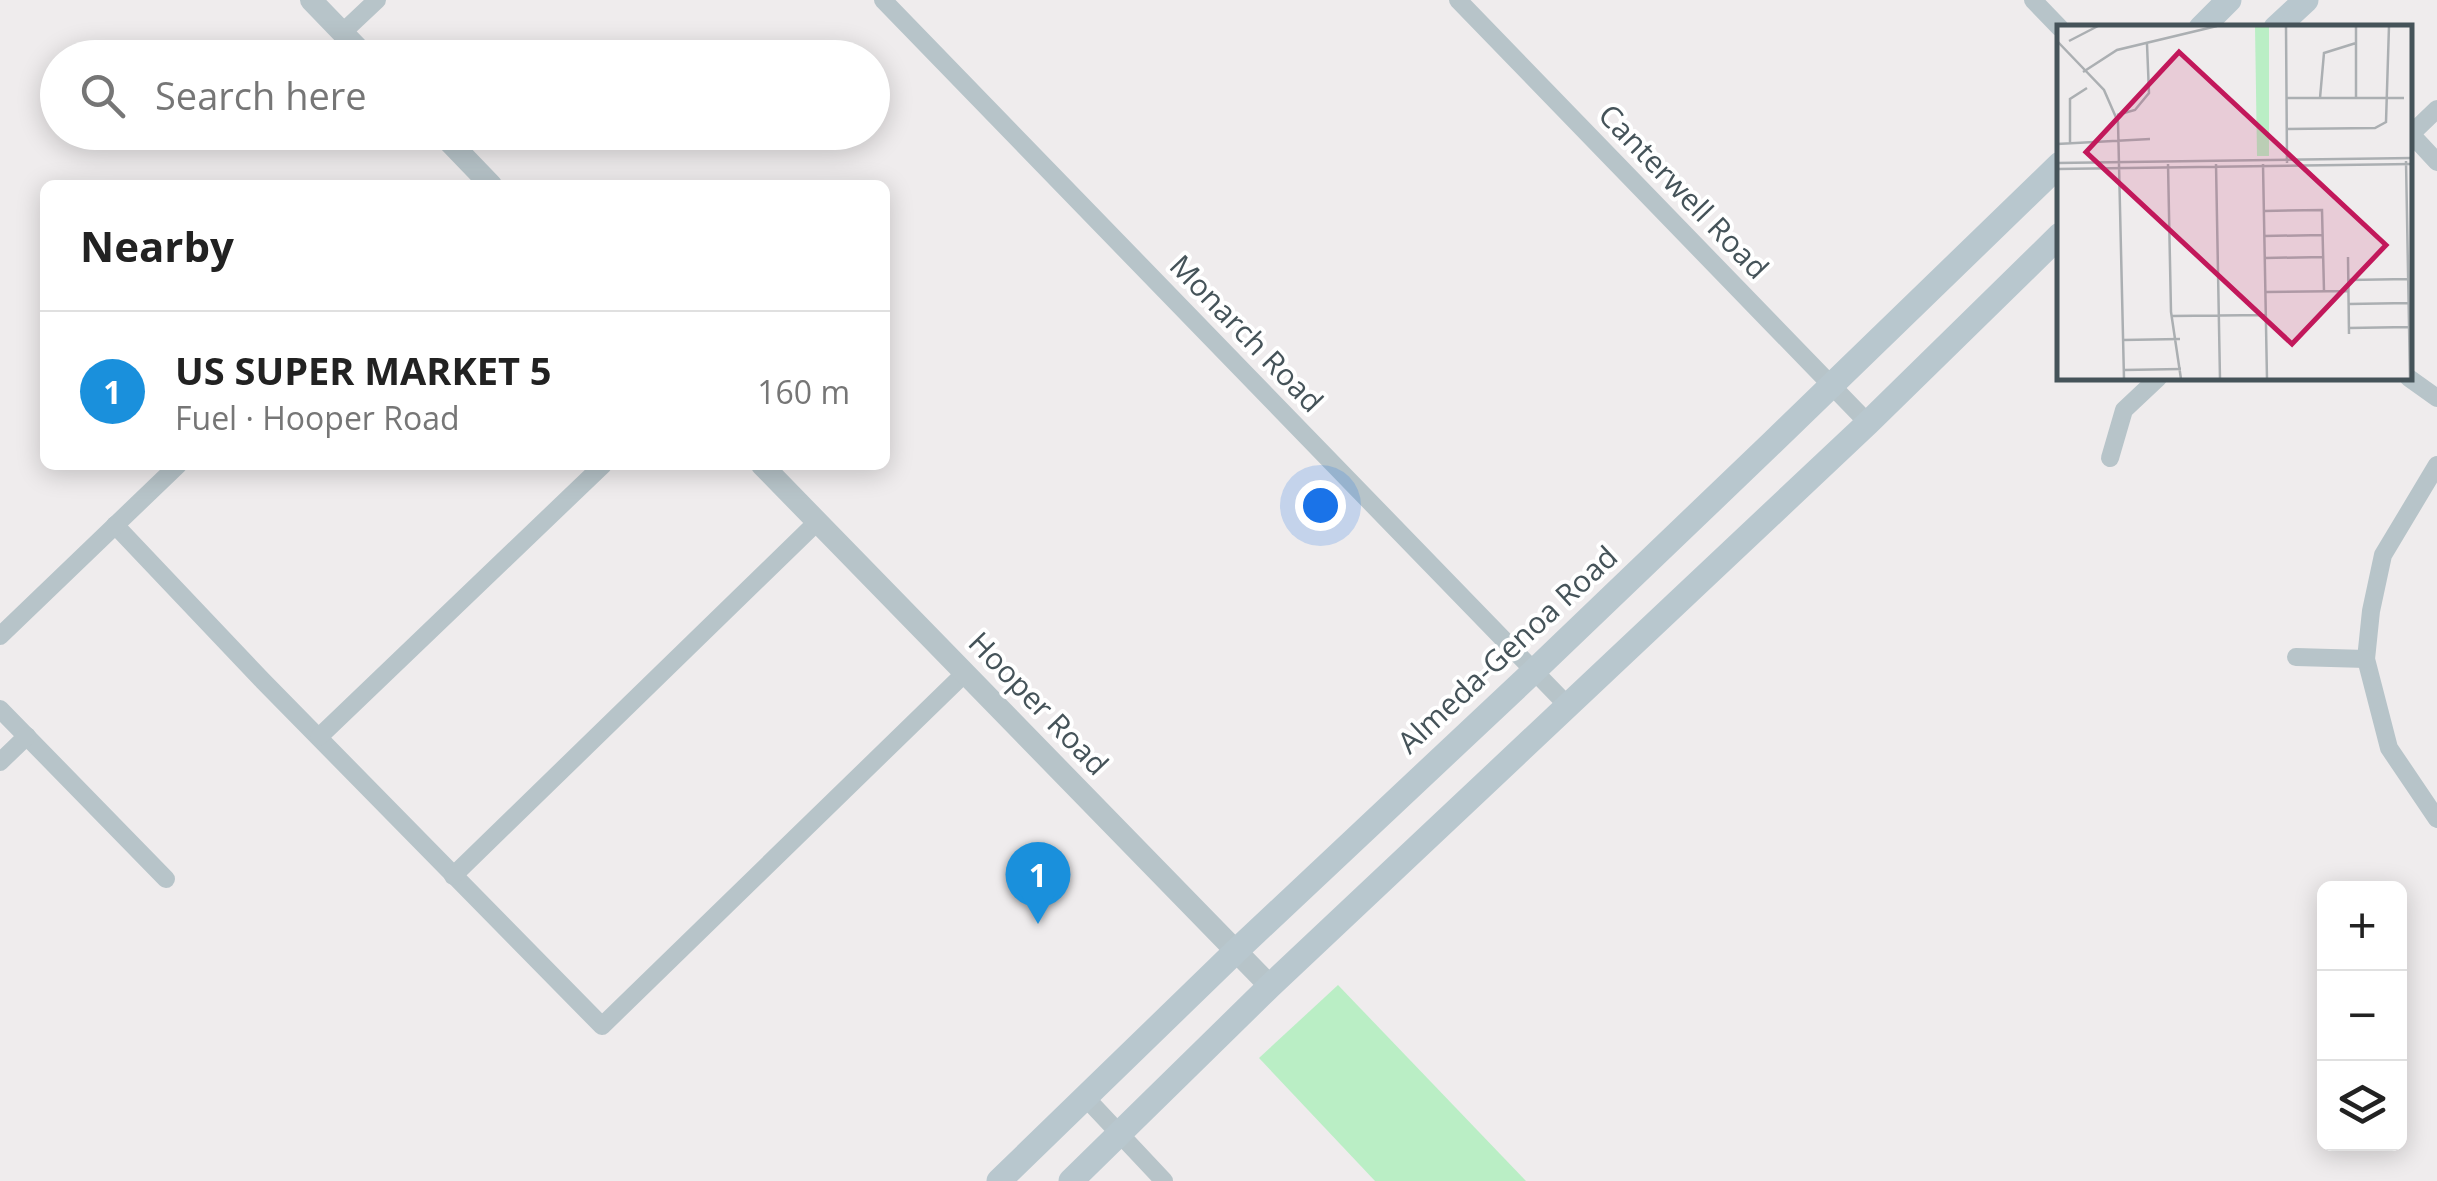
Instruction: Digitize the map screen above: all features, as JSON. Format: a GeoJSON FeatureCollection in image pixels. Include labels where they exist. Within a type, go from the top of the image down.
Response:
{"type":"FeatureCollection","features":[{"type":"Feature","properties":{"kind":"main road"},"geometry":{"type":"LineString","coordinates":[[2204,25],[2229,0]]}},
{"type":"Feature","properties":{"kind":"main road"},"geometry":{"type":"LineString","coordinates":[[2279,25],[2306,0]]}},
{"type":"Feature","properties":{"kind":"main road","name":"Almeda-Genoa Road"},"geometry":{"type":"LineString","coordinates":[[999,1181],[2057,167]]}},
{"type":"Feature","properties":{"kind":"main road"},"geometry":{"type":"LineString","coordinates":[[1070,1181],[1270,986],[1868,423],[2057,238]]}},
{"type":"Feature","properties":{"kind":"street"},"geometry":{"type":"LineString","coordinates":[[312,0],[350,40]]}},
{"type":"Feature","properties":{"kind":"street"},"geometry":{"type":"LineString","coordinates":[[343,32],[377,0]]}},
{"type":"Feature","properties":{"kind":"street","name":"Monarch Road"},"geometry":{"type":"LineString","coordinates":[[883,0],[1569,707]]}},
{"type":"Feature","properties":{"kind":"street","name":"Canterwell Road"},"geometry":{"type":"LineString","coordinates":[[1458,0],[1868,423]]}},
{"type":"Feature","properties":{"kind":"street"},"geometry":{"type":"LineString","coordinates":[[2033,0],[2057,25]]}},
{"type":"Feature","properties":{"kind":"street"},"geometry":{"type":"LineString","coordinates":[[2412,133],[2437,109]]}},
{"type":"Feature","properties":{"kind":"street"},"geometry":{"type":"LineString","coordinates":[[2412,137],[2437,162]]}},
{"type":"Feature","properties":{"kind":"street"},"geometry":{"type":"LineString","coordinates":[[454,150],[478,180]]}},
{"type":"Feature","properties":{"kind":"street"},"geometry":{"type":"LineString","coordinates":[[2110,458],[2124,410],[2156,380]]}},
{"type":"Feature","properties":{"kind":"street"},"geometry":{"type":"LineString","coordinates":[[2412,380],[2437,398]]}},
{"type":"Feature","properties":{"kind":"street"},"geometry":{"type":"LineString","coordinates":[[2437,464],[2383,555],[2366,659],[2390,748],[2437,820]]}},
{"type":"Feature","properties":{"kind":"street"},"geometry":{"type":"LineString","coordinates":[[0,636],[173,470]]}},
{"type":"Feature","properties":{"kind":"street"},"geometry":{"type":"LineString","coordinates":[[319,738],[597,470]]}},
{"type":"Feature","properties":{"kind":"street","name":"Hooper Road"},"geometry":{"type":"LineString","coordinates":[[767,470],[1270,986]]}},
{"type":"Feature","properties":{"kind":"street"},"geometry":{"type":"LineString","coordinates":[[453,876],[818,522]]}},
{"type":"Feature","properties":{"kind":"street"},"geometry":{"type":"LineString","coordinates":[[115,525],[602,1026],[965,673]]}},
{"type":"Feature","properties":{"kind":"street"},"geometry":{"type":"LineString","coordinates":[[2296,657],[2366,659]]}},
{"type":"Feature","properties":{"kind":"street"},"geometry":{"type":"LineString","coordinates":[[0,709],[166,880]]}},
{"type":"Feature","properties":{"kind":"street"},"geometry":{"type":"LineString","coordinates":[[0,762],[27,736]]}},
{"type":"Feature","properties":{"kind":"street"},"geometry":{"type":"LineString","coordinates":[[1086,1098],[1164,1181]]}},
{"type":"Feature","properties":{"kind":"green space"},"geometry":{"type":"Polygon","coordinates":[[[1338,985],[1526,1181],[1375,1181],[1259,1058],[1338,985]]]}},
{"type":"Feature","properties":{"kind":"place","name":"US SUPER MARKET 5"},"geometry":{"type":"Point","coordinates":[1038,924]}}]}
